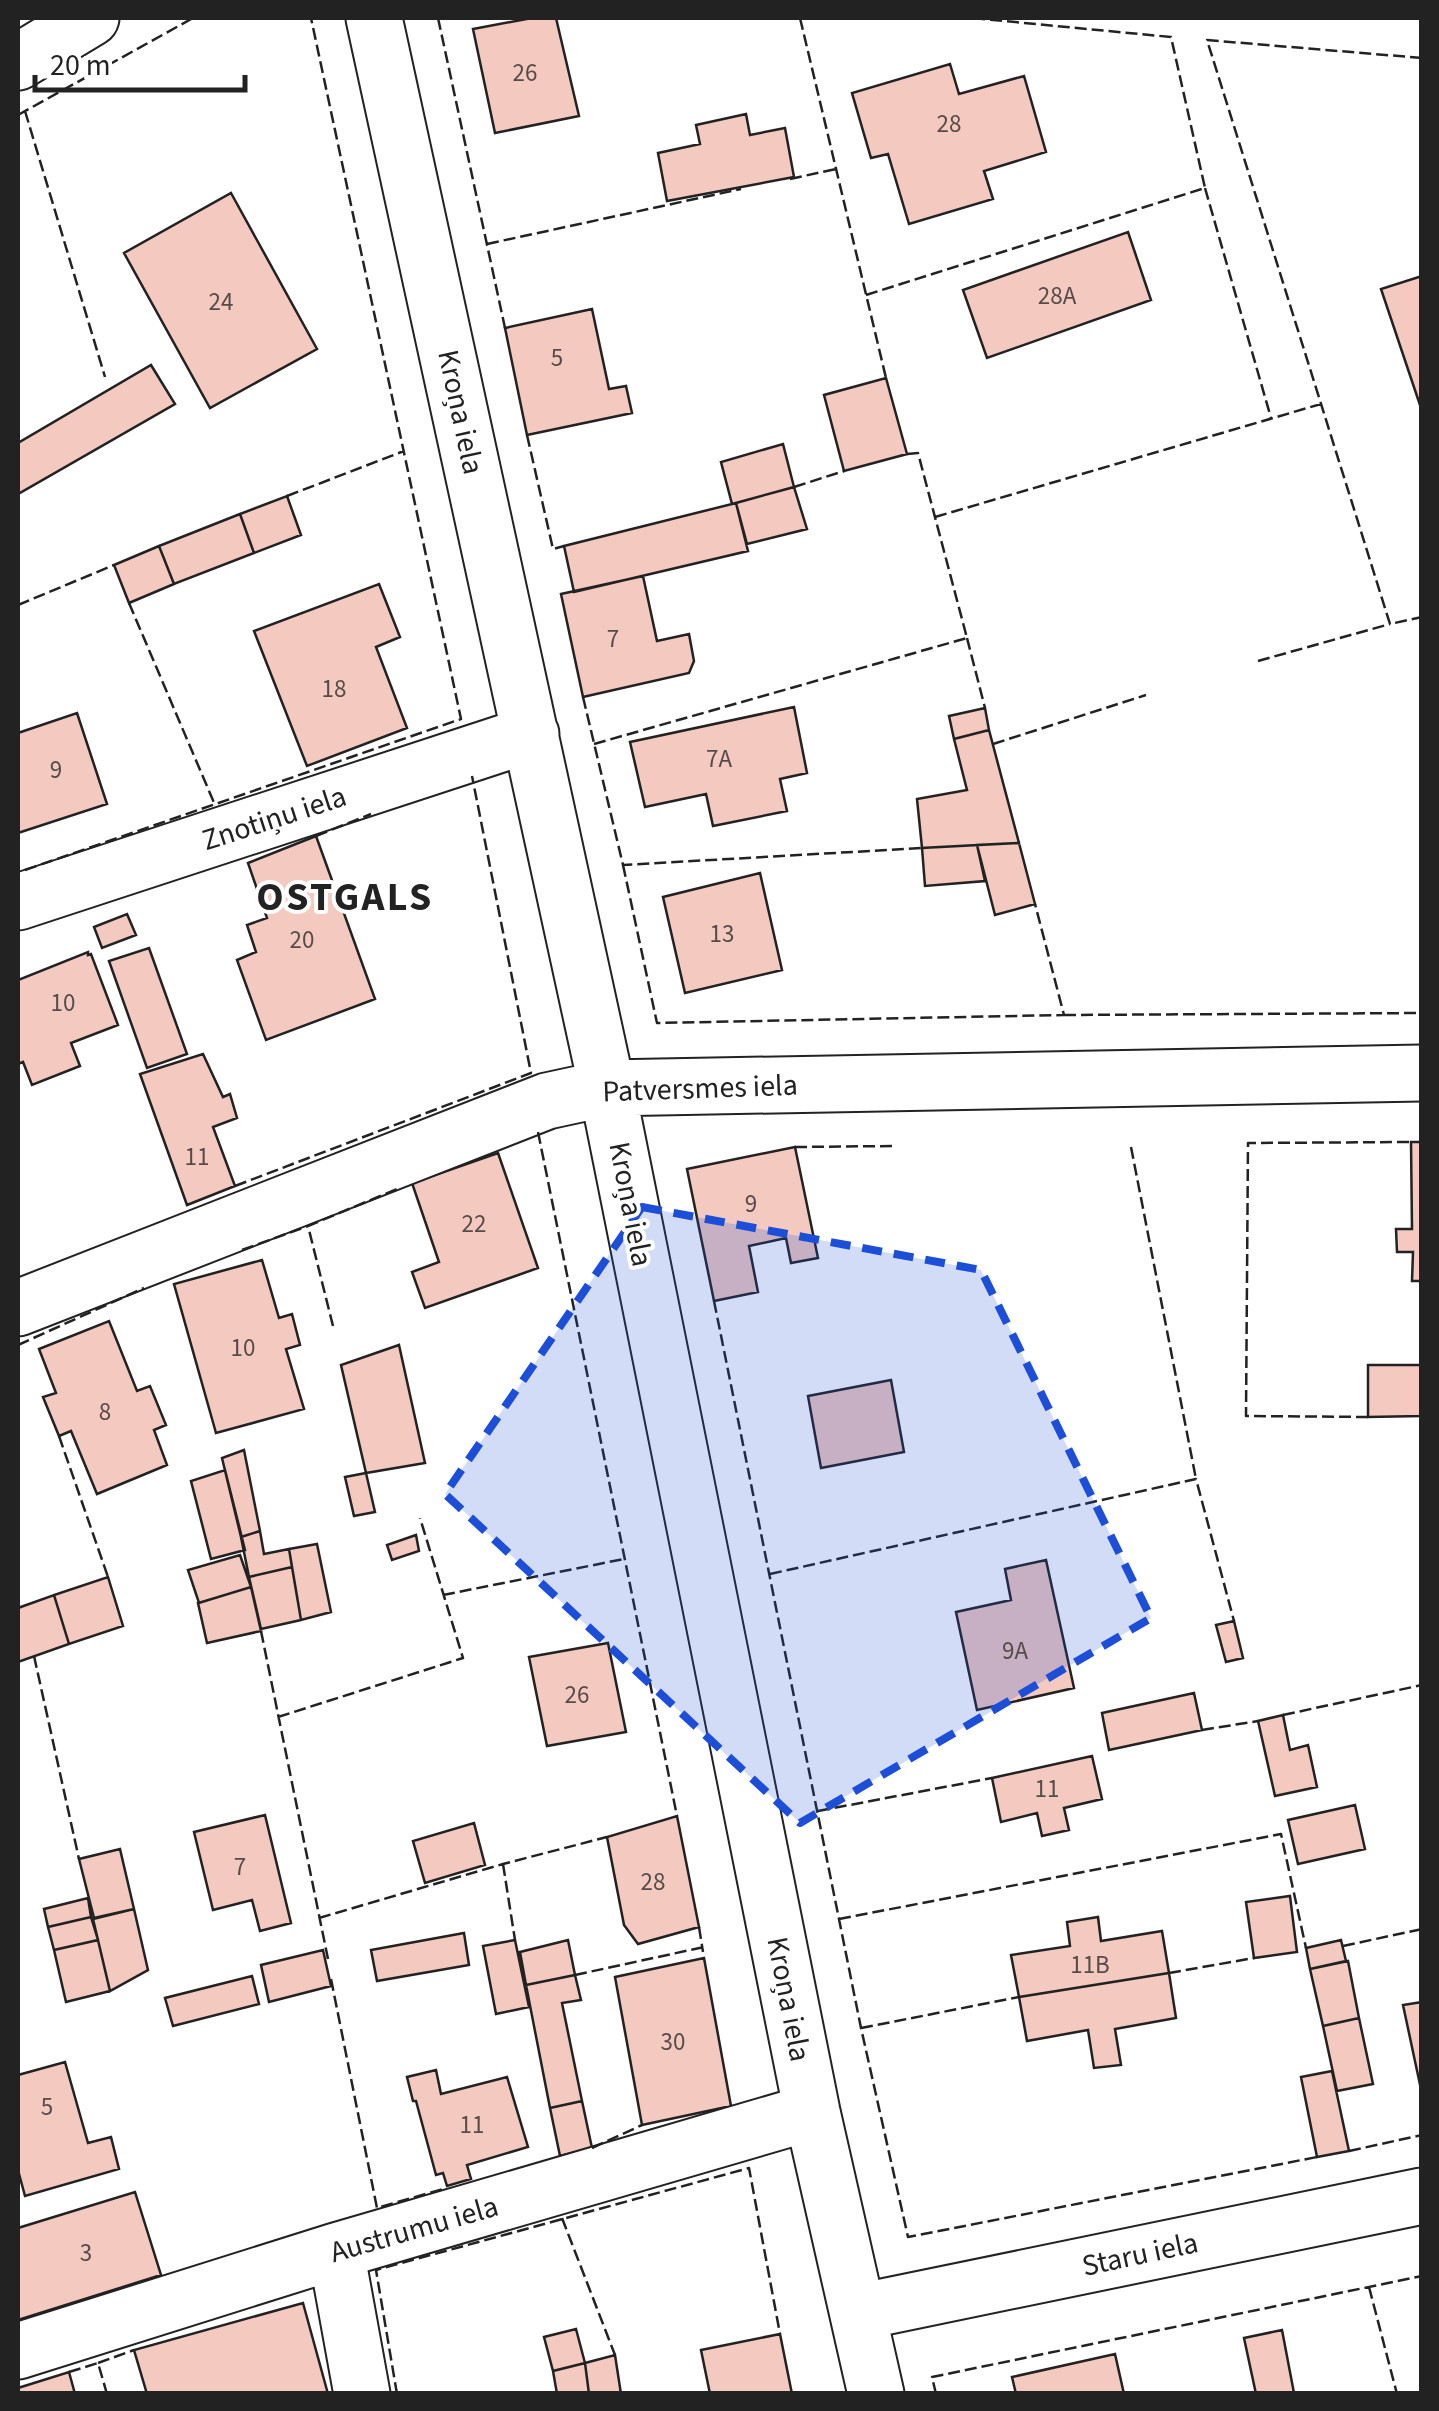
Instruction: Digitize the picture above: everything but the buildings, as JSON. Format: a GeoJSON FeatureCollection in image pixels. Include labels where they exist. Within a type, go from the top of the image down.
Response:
{"type":"FeatureCollection","features":[{"type":"Feature","properties":{"kind":"street"},"geometry":{"type":"LineString","coordinates":[[18,62],[90,18]]}},
{"type":"Feature","properties":{"kind":"street","name":"Kroņa iela"},"geometry":{"type":"LineString","coordinates":[[374,18],[607,1088],[812,2112],[876,2394]]}},
{"type":"Feature","properties":{"kind":"street","name":"Znotiņu iela"},"geometry":{"type":"LineString","coordinates":[[18,902],[531,734]]}},
{"type":"Feature","properties":{"kind":"street","name":"Patversmes iela"},"geometry":{"type":"LineString","coordinates":[[18,1308],[547,1101],[607,1088],[1422,1073]]}},
{"type":"Feature","properties":{"kind":"street","name":"Austrumu iela"},"geometry":{"type":"LineString","coordinates":[[18,2351],[336,2251],[812,2112]]}},
{"type":"Feature","properties":{"kind":"street","name":"Staru iela"},"geometry":{"type":"LineString","coordinates":[[859,2312],[1422,2196]]}},
{"type":"Feature","properties":{"kind":"street"},"geometry":{"type":"LineString","coordinates":[[336,2251],[362,2394]]}},
{"type":"Feature","properties":{"kind":"highlighted area"},"geometry":{"type":"Polygon","coordinates":[[[642,1207],[981,1270],[1151,1618],[800,1823],[445,1494],[642,1207]]]}},
{"type":"Feature","properties":{"kind":"fence"},"geometry":{"type":"LineString","coordinates":[[18,115],[193,18]]}},
{"type":"Feature","properties":{"kind":"fence"},"geometry":{"type":"LineString","coordinates":[[25,870],[461,719],[311,18]]}},
{"type":"Feature","properties":{"kind":"fence"},"geometry":{"type":"LineString","coordinates":[[438,18],[505,328]]}},
{"type":"Feature","properties":{"kind":"fence"},"geometry":{"type":"LineString","coordinates":[[800,18],[886,378]]}},
{"type":"Feature","properties":{"kind":"fence"},"geometry":{"type":"LineString","coordinates":[[866,295],[1205,188],[1171,37],[973,18]]}},
{"type":"Feature","properties":{"kind":"fence"},"geometry":{"type":"LineString","coordinates":[[1422,58],[1207,40],[1390,624],[1422,617]]}},
{"type":"Feature","properties":{"kind":"fence"},"geometry":{"type":"LineString","coordinates":[[25,111],[105,377]]}},
{"type":"Feature","properties":{"kind":"fence"},"geometry":{"type":"LineString","coordinates":[[790,179],[836,169]]}},
{"type":"Feature","properties":{"kind":"fence"},"geometry":{"type":"LineString","coordinates":[[1205,188],[1271,418]]}},
{"type":"Feature","properties":{"kind":"fence"},"geometry":{"type":"LineString","coordinates":[[487,244],[741,189]]}},
{"type":"Feature","properties":{"kind":"fence"},"geometry":{"type":"LineString","coordinates":[[935,517],[1321,404]]}},
{"type":"Feature","properties":{"kind":"fence"},"geometry":{"type":"LineString","coordinates":[[527,435],[553,549],[564,546]]}},
{"type":"Feature","properties":{"kind":"fence"},"geometry":{"type":"LineString","coordinates":[[287,496],[404,451]]}},
{"type":"Feature","properties":{"kind":"fence"},"geometry":{"type":"LineString","coordinates":[[594,744],[967,638],[918,453],[907,454]]}},
{"type":"Feature","properties":{"kind":"fence"},"geometry":{"type":"LineString","coordinates":[[794,487],[844,471]]}},
{"type":"Feature","properties":{"kind":"fence"},"geometry":{"type":"LineString","coordinates":[[18,605],[114,565]]}},
{"type":"Feature","properties":{"kind":"fence"},"geometry":{"type":"LineString","coordinates":[[129,603],[215,805]]}},
{"type":"Feature","properties":{"kind":"fence"},"geometry":{"type":"LineString","coordinates":[[1258,661],[1390,624]]}},
{"type":"Feature","properties":{"kind":"fence"},"geometry":{"type":"LineString","coordinates":[[967,638],[985,708]]}},
{"type":"Feature","properties":{"kind":"fence"},"geometry":{"type":"LineString","coordinates":[[993,744],[1146,695]]}},
{"type":"Feature","properties":{"kind":"fence"},"geometry":{"type":"LineString","coordinates":[[583,697],[623,865],[922,848]]}},
{"type":"Feature","properties":{"kind":"fence"},"geometry":{"type":"LineString","coordinates":[[235,1186],[531,1073],[472,776]]}},
{"type":"Feature","properties":{"kind":"fence"},"geometry":{"type":"LineString","coordinates":[[316,836],[371,814]]}},
{"type":"Feature","properties":{"kind":"fence"},"geometry":{"type":"LineString","coordinates":[[623,865],[657,1023],[1064,1015],[1035,904]]}},
{"type":"Feature","properties":{"kind":"fence"},"geometry":{"type":"LineString","coordinates":[[1064,1015],[1422,1013]]}},
{"type":"Feature","properties":{"kind":"fence"},"geometry":{"type":"LineString","coordinates":[[538,1132],[677,1816]]}},
{"type":"Feature","properties":{"kind":"fence"},"geometry":{"type":"LineString","coordinates":[[1368,1417],[1246,1416],[1248,1143],[1411,1142]]}},
{"type":"Feature","properties":{"kind":"fence"},"geometry":{"type":"LineString","coordinates":[[795,1147],[893,1146]]}},
{"type":"Feature","properties":{"kind":"fence"},"geometry":{"type":"LineString","coordinates":[[1131,1147],[1196,1479]]}},
{"type":"Feature","properties":{"kind":"fence"},"geometry":{"type":"LineString","coordinates":[[333,1326],[308,1226],[397,1189]]}},
{"type":"Feature","properties":{"kind":"fence"},"geometry":{"type":"LineString","coordinates":[[242,1250],[308,1226]]}},
{"type":"Feature","properties":{"kind":"fence"},"geometry":{"type":"LineString","coordinates":[[18,1345],[144,1288]]}},
{"type":"Feature","properties":{"kind":"fence"},"geometry":{"type":"LineString","coordinates":[[714,1301],[861,2028],[908,2237],[1317,2157]]}},
{"type":"Feature","properties":{"kind":"fence"},"geometry":{"type":"LineString","coordinates":[[59,1436],[108,1577]]}},
{"type":"Feature","properties":{"kind":"fence"},"geometry":{"type":"LineString","coordinates":[[770,1574],[1196,1479],[1234,1621]]}},
{"type":"Feature","properties":{"kind":"fence"},"geometry":{"type":"LineString","coordinates":[[278,1717],[463,1658],[420,1518]]}},
{"type":"Feature","properties":{"kind":"fence"},"geometry":{"type":"LineString","coordinates":[[443,1595],[624,1559]]}},
{"type":"Feature","properties":{"kind":"fence"},"geometry":{"type":"LineString","coordinates":[[261,1631],[328,1959]]}},
{"type":"Feature","properties":{"kind":"fence"},"geometry":{"type":"LineString","coordinates":[[34,1656],[79,1859]]}},
{"type":"Feature","properties":{"kind":"fence"},"geometry":{"type":"LineString","coordinates":[[1283,1715],[1422,1685]]}},
{"type":"Feature","properties":{"kind":"fence"},"geometry":{"type":"LineString","coordinates":[[1202,1730],[1258,1721]]}},
{"type":"Feature","properties":{"kind":"fence"},"geometry":{"type":"LineString","coordinates":[[818,1811],[992,1778]]}},
{"type":"Feature","properties":{"kind":"fence"},"geometry":{"type":"LineString","coordinates":[[839,1919],[1281,1834],[1306,1948]]}},
{"type":"Feature","properties":{"kind":"fence"},"geometry":{"type":"LineString","coordinates":[[319,1918],[607,1837]]}},
{"type":"Feature","properties":{"kind":"fence"},"geometry":{"type":"LineString","coordinates":[[503,1864],[515,1940]]}},
{"type":"Feature","properties":{"kind":"fence"},"geometry":{"type":"LineString","coordinates":[[699,1927],[703,1952]]}},
{"type":"Feature","properties":{"kind":"fence"},"geometry":{"type":"LineString","coordinates":[[1343,1946],[1422,1929]]}},
{"type":"Feature","properties":{"kind":"fence"},"geometry":{"type":"LineString","coordinates":[[575,1975],[704,1947]]}},
{"type":"Feature","properties":{"kind":"fence"},"geometry":{"type":"LineString","coordinates":[[1169,1973],[1254,1958]]}},
{"type":"Feature","properties":{"kind":"fence"},"geometry":{"type":"LineString","coordinates":[[331,1979],[377,2208],[443,2189]]}},
{"type":"Feature","properties":{"kind":"fence"},"geometry":{"type":"LineString","coordinates":[[861,2028],[1019,1997]]}},
{"type":"Feature","properties":{"kind":"fence"},"geometry":{"type":"LineString","coordinates":[[592,2148],[642,2125]]}},
{"type":"Feature","properties":{"kind":"fence"},"geometry":{"type":"LineString","coordinates":[[1349,2151],[1422,2135]]}},
{"type":"Feature","properties":{"kind":"fence"},"geometry":{"type":"LineString","coordinates":[[397,2394],[376,2270],[749,2168],[780,2334]]}},
{"type":"Feature","properties":{"kind":"fence"},"geometry":{"type":"LineString","coordinates":[[562,2218],[615,2355]]}},
{"type":"Feature","properties":{"kind":"fence"},"geometry":{"type":"LineString","coordinates":[[936,2394],[932,2377],[1422,2276]]}},
{"type":"Feature","properties":{"kind":"fence"},"geometry":{"type":"LineString","coordinates":[[1369,2287],[1397,2394]]}},
{"type":"Feature","properties":{"kind":"fence"},"geometry":{"type":"LineString","coordinates":[[98,2363],[134,2350]]}},
{"type":"Feature","properties":{"kind":"fence"},"geometry":{"type":"LineString","coordinates":[[69,2372],[98,2363],[107,2394]]}},
{"type":"Feature","properties":{"kind":"district","name":"OSTGALS"},"geometry":{"type":"Point","coordinates":[345,896]}}]}
